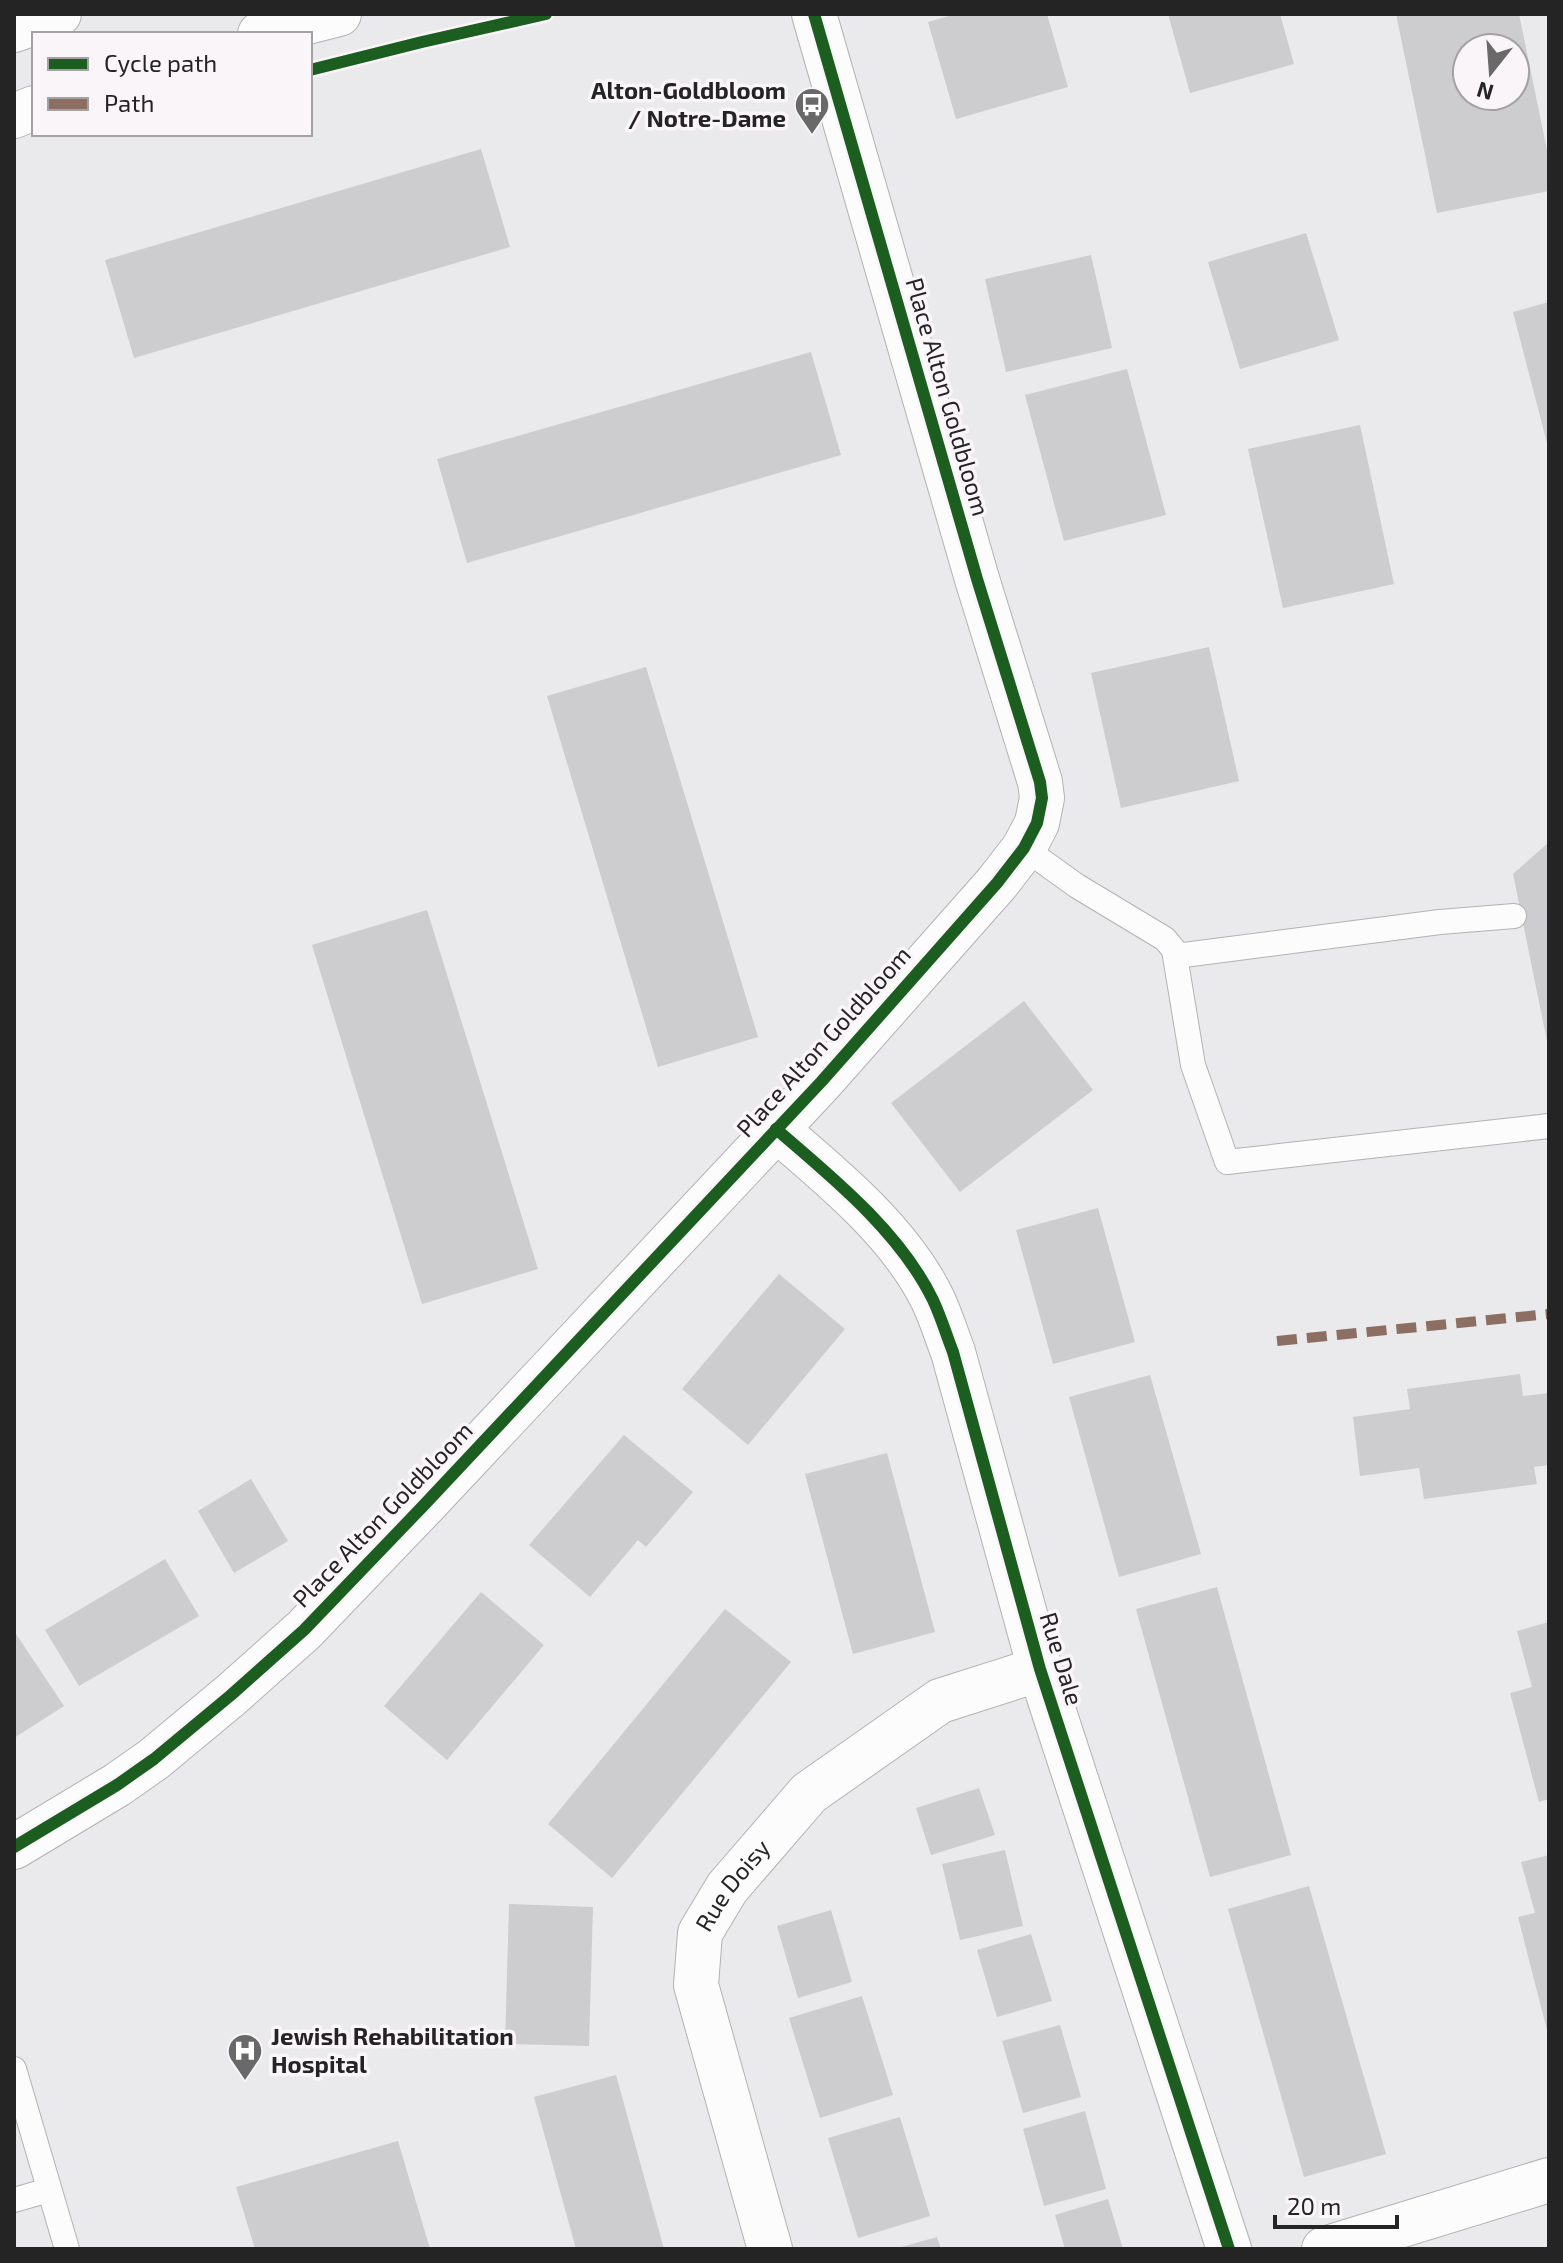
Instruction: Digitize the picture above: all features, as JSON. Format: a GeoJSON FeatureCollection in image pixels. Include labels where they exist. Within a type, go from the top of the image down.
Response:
{"type":"FeatureCollection","features":[{"type":"Feature","properties":{"kind":"street"},"geometry":{"type":"LineString","coordinates":[[14,30],[59,14]]}},
{"type":"Feature","properties":{"kind":"street"},"geometry":{"type":"LineString","coordinates":[[268,32],[339,14]]}},
{"type":"Feature","properties":{"kind":"street","name":"Place Alton Goldbloom"},"geometry":{"type":"LineString","coordinates":[[14,1847],[154,1759],[304,1630],[776,1129],[989,893],[1024,848],[1037,823],[1042,798],[1036,765],[977,579],[814,14]]}},
{"type":"Feature","properties":{"kind":"street","name":"Rue Dale"},"geometry":{"type":"LineString","coordinates":[[776,1129],[827,1173],[877,1223],[900,1249],[932,1298],[953,1352],[1040,1669],[1229,2249]]}},
{"type":"Feature","properties":{"kind":"street","name":"Rue Doisy"},"geometry":{"type":"LineString","coordinates":[[770,2249],[696,1985],[700,1933],[727,1888],[809,1793],[940,1701],[1040,1669]]}},
{"type":"Feature","properties":{"kind":"street"},"geometry":{"type":"LineString","coordinates":[[1324,2249],[1549,2180]]}},
{"type":"Feature","properties":{"kind":"lane"},"geometry":{"type":"LineString","coordinates":[[1024,848],[1077,886],[1165,939],[1174,950],[1193,1065],[1227,1162],[1549,1126]]}},
{"type":"Feature","properties":{"kind":"lane"},"geometry":{"type":"LineString","coordinates":[[1176,956],[1440,922],[1514,916]]}},
{"type":"Feature","properties":{"kind":"lane"},"geometry":{"type":"LineString","coordinates":[[14,2069],[67,2249]]}},
{"type":"Feature","properties":{"kind":"lane"},"geometry":{"type":"LineString","coordinates":[[14,2200],[49,2190]]}},
{"type":"Feature","properties":{"kind":"building"},"geometry":{"type":"Polygon","coordinates":[[[956,14],[1047,14],[1068,87],[956,119],[928,22],[956,14]]]}},
{"type":"Feature","properties":{"kind":"building"},"geometry":{"type":"Polygon","coordinates":[[[1168,14],[1280,14],[1294,64],[1190,93],[1168,14]]]}},
{"type":"Feature","properties":{"kind":"building"},"geometry":{"type":"Polygon","coordinates":[[[1396,14],[1519,14],[1523,32],[1451,32],[1451,112],[1531,112],[1531,72],[1549,160],[1549,191],[1437,213],[1396,14]]]}},
{"type":"Feature","properties":{"kind":"building"},"geometry":{"type":"Polygon","coordinates":[[[481,149],[510,247],[134,358],[105,260],[481,149]]]}},
{"type":"Feature","properties":{"kind":"building"},"geometry":{"type":"Polygon","coordinates":[[[1306,233],[1339,340],[1240,369],[1208,262],[1306,233]]]}},
{"type":"Feature","properties":{"kind":"building"},"geometry":{"type":"Polygon","coordinates":[[[1091,255],[1112,348],[1006,372],[985,279],[1091,255]]]}},
{"type":"Feature","properties":{"kind":"building"},"geometry":{"type":"Polygon","coordinates":[[[1549,302],[1549,447],[1548,447],[1513,312],[1549,302]]]}},
{"type":"Feature","properties":{"kind":"building"},"geometry":{"type":"Polygon","coordinates":[[[811,352],[841,455],[467,563],[437,459],[811,352]]]}},
{"type":"Feature","properties":{"kind":"building"},"geometry":{"type":"Polygon","coordinates":[[[1127,369],[1166,515],[1064,541],[1025,395],[1127,369]]]}},
{"type":"Feature","properties":{"kind":"building"},"geometry":{"type":"Polygon","coordinates":[[[1360,425],[1394,584],[1283,608],[1248,449],[1360,425]]]}},
{"type":"Feature","properties":{"kind":"building"},"geometry":{"type":"Polygon","coordinates":[[[1209,647],[1239,781],[1121,808],[1091,673],[1209,647]]]}},
{"type":"Feature","properties":{"kind":"building"},"geometry":{"type":"Polygon","coordinates":[[[646,667],[758,1037],[658,1067],[547,696],[646,667]]]}},
{"type":"Feature","properties":{"kind":"building"},"geometry":{"type":"Polygon","coordinates":[[[1549,842],[1549,1046],[1548,1046],[1513,874],[1549,842]]]}},
{"type":"Feature","properties":{"kind":"building"},"geometry":{"type":"Polygon","coordinates":[[[427,910],[538,1269],[422,1304],[312,945],[427,910]]]}},
{"type":"Feature","properties":{"kind":"building"},"geometry":{"type":"Polygon","coordinates":[[[1024,1001],[1093,1090],[960,1192],[891,1103],[1024,1001]]]}},
{"type":"Feature","properties":{"kind":"building"},"geometry":{"type":"Polygon","coordinates":[[[1098,1208],[1135,1342],[1053,1364],[1016,1230],[1098,1208]]]}},
{"type":"Feature","properties":{"kind":"building"},"geometry":{"type":"Polygon","coordinates":[[[779,1274],[845,1329],[748,1445],[682,1389],[779,1274]]]}},
{"type":"Feature","properties":{"kind":"building"},"geometry":{"type":"Polygon","coordinates":[[[1520,1374],[1523,1396],[1549,1393],[1549,1465],[1534,1467],[1537,1484],[1424,1499],[1419,1468],[1360,1476],[1353,1417],[1410,1409],[1407,1389],[1520,1374]]]}},
{"type":"Feature","properties":{"kind":"building"},"geometry":{"type":"Polygon","coordinates":[[[1150,1375],[1201,1554],[1119,1577],[1069,1397],[1150,1375]]]}},
{"type":"Feature","properties":{"kind":"building"},"geometry":{"type":"Polygon","coordinates":[[[624,1435],[693,1492],[646,1547],[638,1540],[590,1597],[529,1545],[624,1435]]]}},
{"type":"Feature","properties":{"kind":"building"},"geometry":{"type":"Polygon","coordinates":[[[887,1453],[935,1632],[853,1654],[805,1474],[887,1453]]]}},
{"type":"Feature","properties":{"kind":"building"},"geometry":{"type":"Polygon","coordinates":[[[251,1479],[288,1541],[234,1573],[198,1511],[251,1479]]]}},
{"type":"Feature","properties":{"kind":"building"},"geometry":{"type":"Polygon","coordinates":[[[165,1559],[199,1616],[79,1686],[45,1630],[165,1559]]]}},
{"type":"Feature","properties":{"kind":"building"},"geometry":{"type":"Polygon","coordinates":[[[1217,1587],[1291,1855],[1210,1877],[1136,1609],[1217,1587]]]}},
{"type":"Feature","properties":{"kind":"building"},"geometry":{"type":"Polygon","coordinates":[[[481,1592],[544,1645],[447,1760],[384,1706],[481,1592]]]}},
{"type":"Feature","properties":{"kind":"building"},"geometry":{"type":"Polygon","coordinates":[[[725,1609],[791,1662],[612,1878],[548,1824],[725,1609]]]}},
{"type":"Feature","properties":{"kind":"building"},"geometry":{"type":"Polygon","coordinates":[[[1549,1622],[1549,1799],[1539,1802],[1510,1693],[1532,1687],[1517,1631],[1549,1622]]]}},
{"type":"Feature","properties":{"kind":"building"},"geometry":{"type":"Polygon","coordinates":[[[14,1631],[64,1706],[14,1738],[14,1631]]]}},
{"type":"Feature","properties":{"kind":"building"},"geometry":{"type":"Polygon","coordinates":[[[979,1788],[995,1835],[931,1855],[916,1808],[979,1788]]]}},
{"type":"Feature","properties":{"kind":"building"},"geometry":{"type":"Polygon","coordinates":[[[1005,1850],[1023,1926],[960,1940],[942,1864],[1005,1850]]]}},
{"type":"Feature","properties":{"kind":"building"},"geometry":{"type":"Polygon","coordinates":[[[1549,1855],[1548,2034],[1518,1917],[1535,1913],[1521,1862],[1549,1855]]]}},
{"type":"Feature","properties":{"kind":"building"},"geometry":{"type":"Polygon","coordinates":[[[1309,1886],[1386,2154],[1304,2177],[1228,1909],[1309,1886]]]}},
{"type":"Feature","properties":{"kind":"building"},"geometry":{"type":"Polygon","coordinates":[[[509,1904],[593,1907],[589,2046],[505,2044],[509,1904]]]}},
{"type":"Feature","properties":{"kind":"building"},"geometry":{"type":"Polygon","coordinates":[[[831,1910],[852,1982],[798,1998],[777,1926],[831,1910]]]}},
{"type":"Feature","properties":{"kind":"building"},"geometry":{"type":"Polygon","coordinates":[[[1031,1934],[1052,2001],[997,2017],[977,1950],[1031,1934]]]}},
{"type":"Feature","properties":{"kind":"building"},"geometry":{"type":"Polygon","coordinates":[[[862,1996],[893,2095],[820,2118],[789,2018],[862,1996]]]}},
{"type":"Feature","properties":{"kind":"building"},"geometry":{"type":"Polygon","coordinates":[[[1060,2025],[1081,2097],[1023,2113],[1002,2041],[1060,2025]]]}},
{"type":"Feature","properties":{"kind":"building"},"geometry":{"type":"Polygon","coordinates":[[[616,2075],[664,2249],[576,2249],[534,2097],[616,2075]]]}},
{"type":"Feature","properties":{"kind":"building"},"geometry":{"type":"Polygon","coordinates":[[[1085,2111],[1106,2189],[1044,2206],[1023,2129],[1085,2111]]]}},
{"type":"Feature","properties":{"kind":"building"},"geometry":{"type":"Polygon","coordinates":[[[900,2117],[930,2216],[858,2238],[828,2138],[900,2117]]]}},
{"type":"Feature","properties":{"kind":"building"},"geometry":{"type":"Polygon","coordinates":[[[398,2141],[430,2249],[255,2249],[236,2187],[398,2141]]]}},
{"type":"Feature","properties":{"kind":"building"},"geometry":{"type":"Polygon","coordinates":[[[1108,2199],[1123,2249],[1065,2249],[1055,2215],[1108,2199]]]}},
{"type":"Feature","properties":{"kind":"building"},"geometry":{"type":"Polygon","coordinates":[[[937,2237],[941,2249],[898,2249],[898,2248],[937,2237]]]}},
{"type":"Feature","properties":{"kind":"marked path"},"geometry":{"type":"LineString","coordinates":[[1277,1341],[1549,1314]]}},
{"type":"Feature","properties":{"kind":"cycle path"},"geometry":{"type":"LineString","coordinates":[[312,70],[546,14]]}},
{"type":"Feature","properties":{"kind":"cycle path"},"geometry":{"type":"LineString","coordinates":[[14,1847],[154,1759],[304,1630],[821,1082],[997,883],[1024,848],[1037,823],[1042,798],[1040,782],[977,579],[814,14]]}},
{"type":"Feature","properties":{"kind":"cycle path"},"geometry":{"type":"LineString","coordinates":[[776,1129],[842,1186],[884,1229],[919,1275],[939,1313],[953,1352],[1040,1669],[1229,2249]]}},
{"type":"Feature","properties":{"kind":"place","name":"Alton-Goldbloom / Notre-Dame"},"geometry":{"type":"Point","coordinates":[812,136]}},
{"type":"Feature","properties":{"kind":"place","name":"Jewish Rehabilitation Hospital"},"geometry":{"type":"Point","coordinates":[245,2082]}}]}
